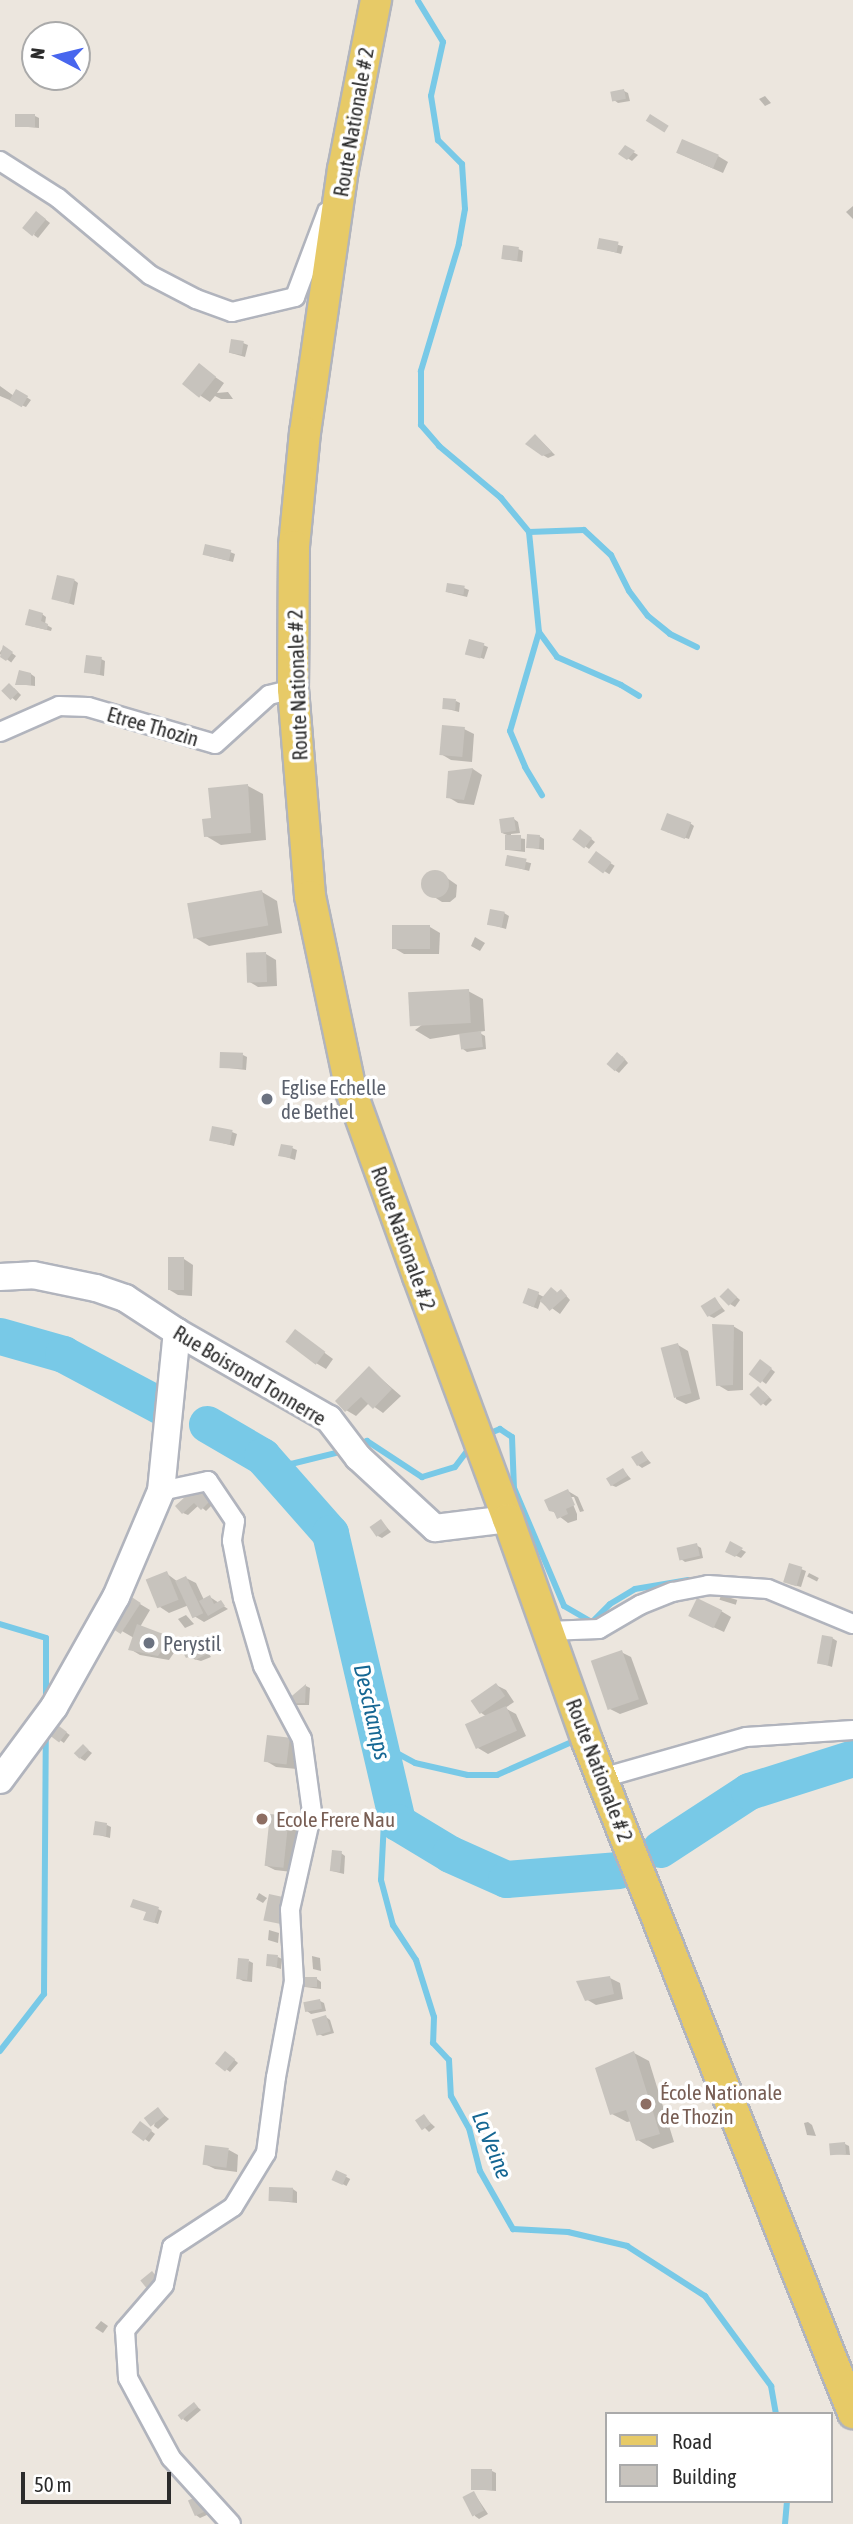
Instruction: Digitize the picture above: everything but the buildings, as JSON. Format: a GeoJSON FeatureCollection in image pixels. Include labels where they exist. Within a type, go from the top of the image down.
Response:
{"type":"FeatureCollection","features":[{"type":"Feature","properties":{"kind":"main road","name":"Route Nationale # 2"},"geometry":{"type":"LineString","coordinates":[[376,0],[343,169],[305,432],[294,546],[293,689],[310,896],[351,1091],[602,1778],[745,2147],[853,2413]]}},
{"type":"Feature","properties":{"kind":"street"},"geometry":{"type":"LineString","coordinates":[[0,161],[58,198],[150,275],[196,299],[232,312],[295,297],[343,169]]}},
{"type":"Feature","properties":{"kind":"street","name":"Etree Thozin"},"geometry":{"type":"LineString","coordinates":[[0,732],[59,706],[88,707],[215,744],[269,695],[293,689]]}},
{"type":"Feature","properties":{"kind":"street","name":"Rue Boisrond Tonnerre"},"geometry":{"type":"LineString","coordinates":[[0,1277],[33,1275],[96,1288],[125,1298],[177,1332],[330,1419],[358,1457],[435,1528],[509,1519]]}},
{"type":"Feature","properties":{"kind":"street"},"geometry":{"type":"LineString","coordinates":[[0,1780],[54,1707],[116,1597],[160,1491],[177,1332]]}},
{"type":"Feature","properties":{"kind":"street"},"geometry":{"type":"LineString","coordinates":[[160,1491],[208,1481],[235,1521],[232,1541],[243,1598],[263,1666],[302,1739],[312,1812],[290,1910],[294,1981],[276,2077],[266,2153],[233,2207],[172,2247],[164,2285],[125,2330],[128,2378],[171,2458],[231,2524]]}},
{"type":"Feature","properties":{"kind":"street"},"geometry":{"type":"LineString","coordinates":[[548,1631],[599,1629],[640,1605],[673,1592],[708,1585],[768,1589],[853,1624]]}},
{"type":"Feature","properties":{"kind":"street"},"geometry":{"type":"LineString","coordinates":[[602,1778],[746,1737],[853,1730]]}},
{"type":"Feature","properties":{"kind":"waterway"},"geometry":{"type":"LineString","coordinates":[[418,1],[443,42],[431,96],[438,140],[462,164],[465,209],[459,244],[421,371],[421,425],[439,446],[501,498],[529,532],[539,632],[557,657],[621,685],[639,696]]}},
{"type":"Feature","properties":{"kind":"waterway"},"geometry":{"type":"LineString","coordinates":[[529,532],[584,530],[611,555],[629,591],[648,616],[670,634],[697,647]]}},
{"type":"Feature","properties":{"kind":"waterway"},"geometry":{"type":"LineString","coordinates":[[539,632],[510,731],[525,767],[542,795]]}},
{"type":"Feature","properties":{"kind":"waterway","name":"Deschamps"},"geometry":{"type":"LineString","coordinates":[[0,1336],[63,1354],[161,1406]]}},
{"type":"Feature","properties":{"kind":"waterway","name":"Deschamps"},"geometry":{"type":"LineString","coordinates":[[207,1424],[262,1456],[330,1533],[397,1822],[450,1854],[506,1879],[619,1870]]}},
{"type":"Feature","properties":{"kind":"waterway"},"geometry":{"type":"LineString","coordinates":[[488,1434],[500,1429],[512,1437],[514,1488],[564,1606],[592,1622],[610,1604],[635,1589],[688,1580]]}},
{"type":"Feature","properties":{"kind":"waterway"},"geometry":{"type":"LineString","coordinates":[[357,1445],[367,1441],[422,1477],[455,1467],[468,1450]]}},
{"type":"Feature","properties":{"kind":"waterway"},"geometry":{"type":"LineString","coordinates":[[276,1471],[291,1464],[344,1451]]}},
{"type":"Feature","properties":{"kind":"waterway"},"geometry":{"type":"LineString","coordinates":[[0,1624],[46,1638],[46,1700]]}},
{"type":"Feature","properties":{"kind":"waterway"},"geometry":{"type":"LineString","coordinates":[[0,2051],[44,1994],[46,1732]]}},
{"type":"Feature","properties":{"kind":"waterway"},"geometry":{"type":"LineString","coordinates":[[378,1743],[415,1763],[468,1775],[497,1775],[576,1740]]}},
{"type":"Feature","properties":{"kind":"waterway","name":"Deschamps"},"geometry":{"type":"LineString","coordinates":[[660,1849],[749,1791],[853,1758]]}},
{"type":"Feature","properties":{"kind":"waterway","name":"La Veine"},"geometry":{"type":"LineString","coordinates":[[386,1782],[381,1880],[393,1925],[416,1960],[434,2017],[433,2043],[449,2060],[451,2096],[469,2128],[480,2171],[513,2229],[568,2232],[627,2246],[705,2296],[771,2386],[776,2412]]}},
{"type":"Feature","properties":{"kind":"waterway","name":"La Veine"},"geometry":{"type":"LineString","coordinates":[[785,2524],[787,2503]]}},
{"type":"Feature","properties":{"kind":"place","name":"Eglise Echelle de Bethel"},"geometry":{"type":"Point","coordinates":[267,1099]}},
{"type":"Feature","properties":{"kind":"place","name":"Perystil"},"geometry":{"type":"Point","coordinates":[149,1643]}},
{"type":"Feature","properties":{"kind":"place","name":"Ecole Frere Nau"},"geometry":{"type":"Point","coordinates":[262,1819]}},
{"type":"Feature","properties":{"kind":"place","name":"École Nationale de Thozin"},"geometry":{"type":"Point","coordinates":[646,2104]}}]}
